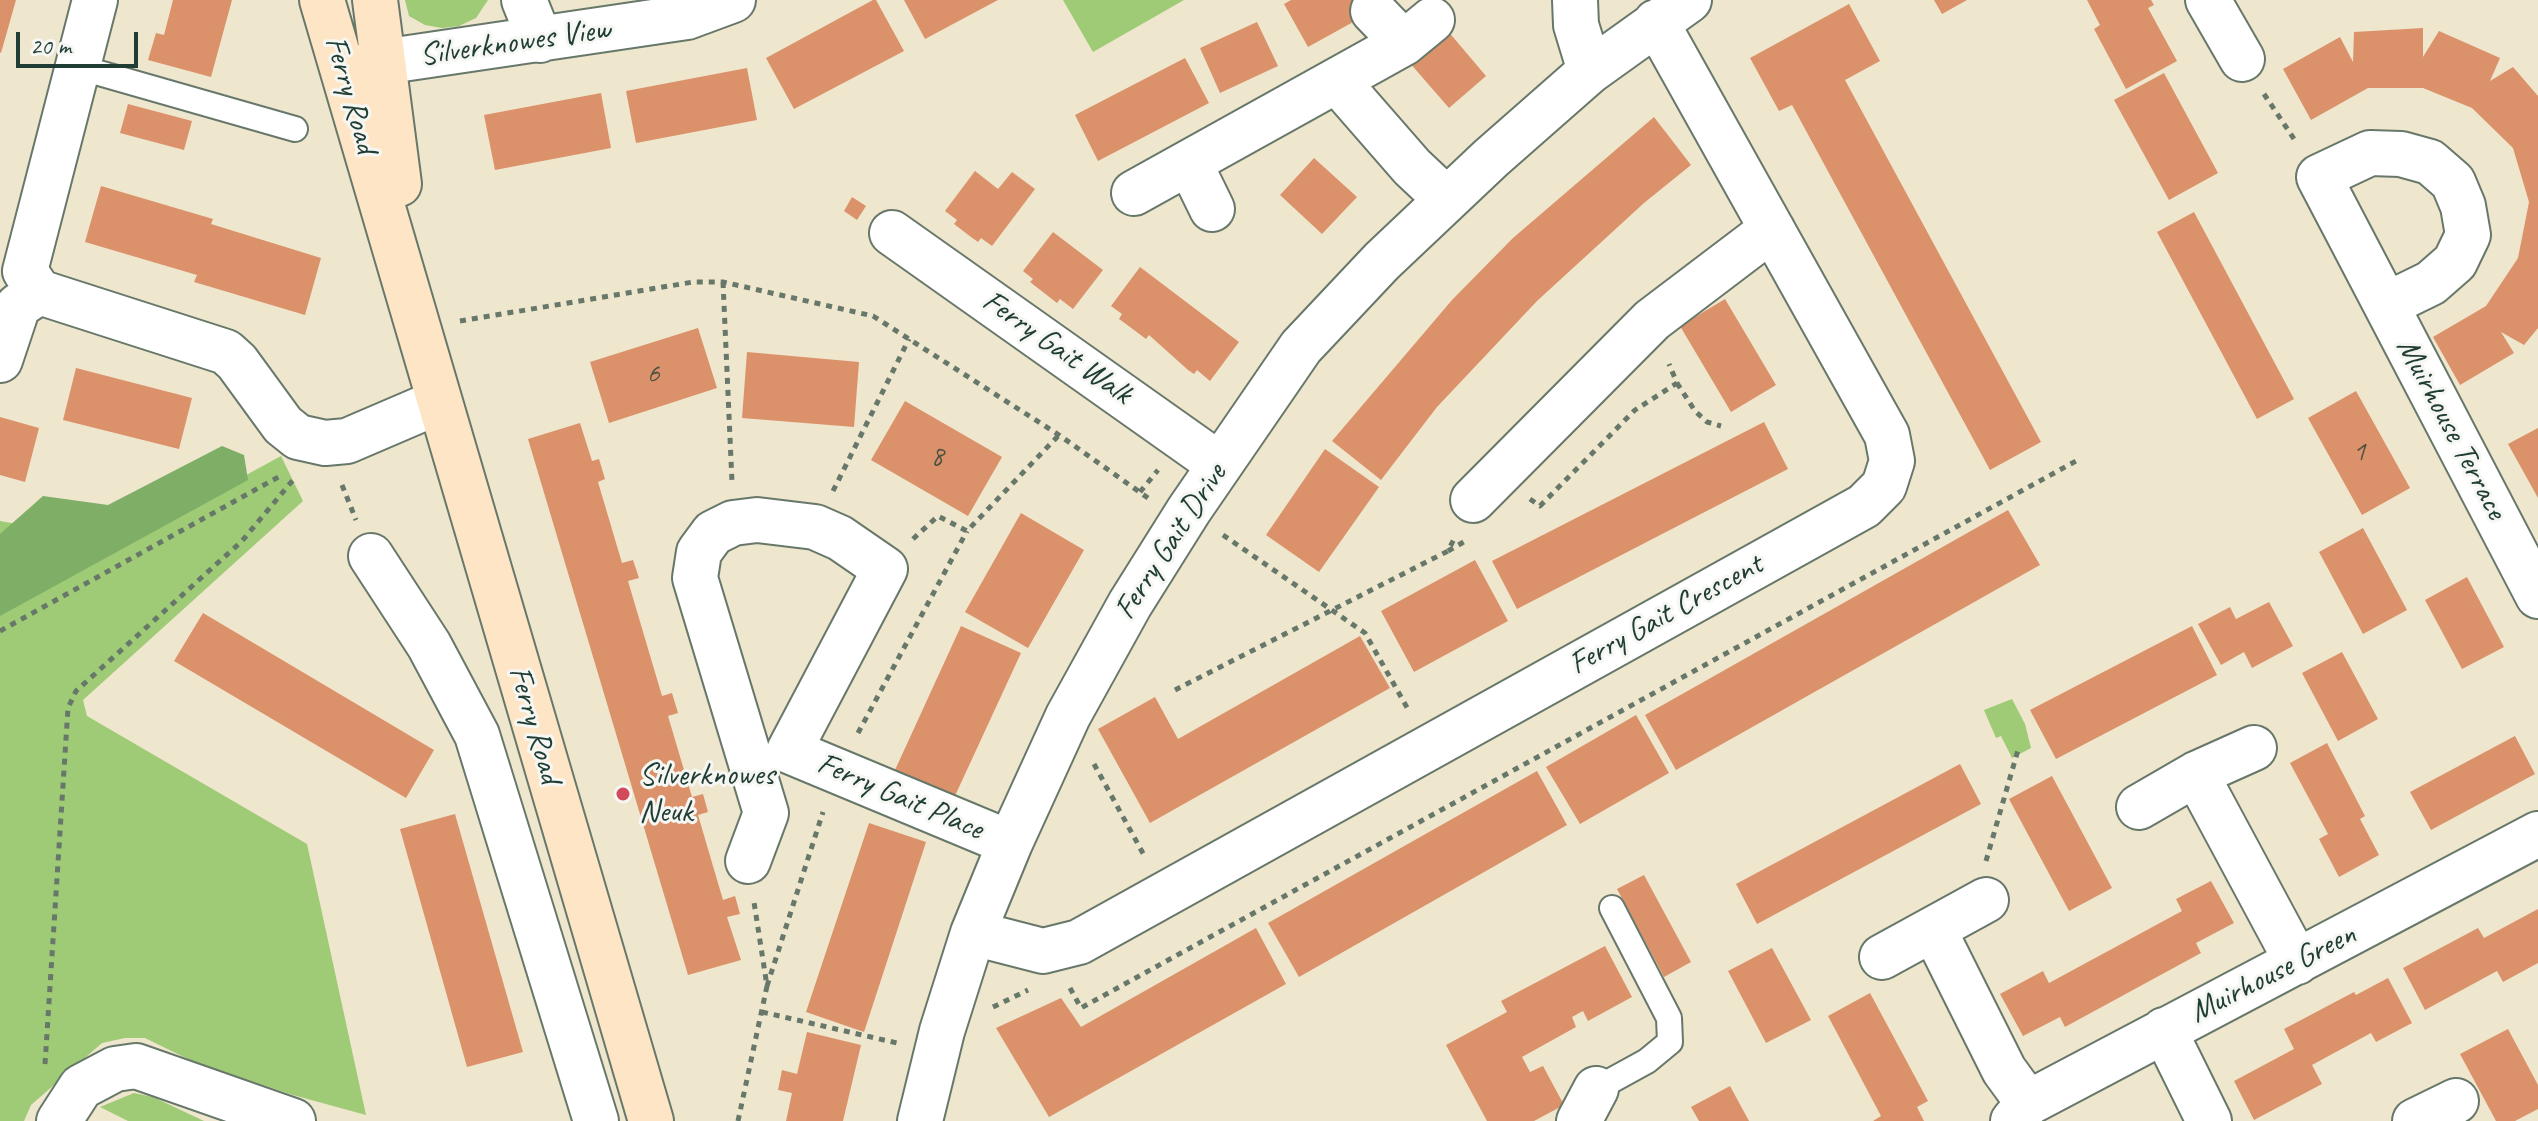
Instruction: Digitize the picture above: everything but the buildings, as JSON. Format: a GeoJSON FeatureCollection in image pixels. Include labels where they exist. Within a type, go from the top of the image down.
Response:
{"type":"FeatureCollection","features":[{"type":"Feature","properties":{"kind":"main road","name":"Ferry Road"},"geometry":{"type":"LineString","coordinates":[[322,0],[362,67],[438,402],[651,1121]]}},
{"type":"Feature","properties":{"kind":"main road","name":"Ferry Road"},"geometry":{"type":"LineString","coordinates":[[362,67],[375,0]]}},
{"type":"Feature","properties":{"kind":"street"},"geometry":{"type":"LineString","coordinates":[[95,0],[25,271],[39,292],[226,352],[283,425],[298,437],[325,443],[347,441],[438,402]]}},
{"type":"Feature","properties":{"kind":"street"},"geometry":{"type":"LineString","coordinates":[[524,0],[540,40]]}},
{"type":"Feature","properties":{"kind":"street","name":"Silverknowes View"},"geometry":{"type":"LineString","coordinates":[[362,67],[687,17],[733,0]]}},
{"type":"Feature","properties":{"kind":"street"},"geometry":{"type":"LineString","coordinates":[[1575,0],[1576,25],[1590,71]]}},
{"type":"Feature","properties":{"kind":"street"},"geometry":{"type":"LineString","coordinates":[[2208,0],[2242,59]]}},
{"type":"Feature","properties":{"kind":"street"},"geometry":{"type":"LineString","coordinates":[[1134,193],[1337,81],[1418,32],[1373,11]]}},
{"type":"Feature","properties":{"kind":"street","name":"Ferry Gait Drive"},"geometry":{"type":"LineString","coordinates":[[920,1121],[939,1042],[973,933],[1010,843],[1068,716],[1130,604],[1185,516],[1301,347],[1446,199],[1590,71],[1673,11]]}},
{"type":"Feature","properties":{"kind":"street","name":"Ferry Gait Crescent"},"geometry":{"type":"LineString","coordinates":[[1056,963],[1079,942],[1164,893],[1864,506],[1884,486],[1891,474],[1892,461],[1887,435],[1772,229],[1673,11]]}},
{"type":"Feature","properties":{"kind":"street"},"geometry":{"type":"LineString","coordinates":[[1337,81],[1412,167],[1446,199]]}},
{"type":"Feature","properties":{"kind":"street","name":"Muirhouse Terrace"},"geometry":{"type":"LineString","coordinates":[[2386,305],[2431,283],[2455,262],[2468,235],[2463,206],[2453,182],[2430,162],[2401,154],[2370,153],[2319,177],[2538,596]]}},
{"type":"Feature","properties":{"kind":"street"},"geometry":{"type":"LineString","coordinates":[[1190,164],[1212,209]]}},
{"type":"Feature","properties":{"kind":"street"},"geometry":{"type":"LineString","coordinates":[[1473,500],[1652,320],[1772,229]]}},
{"type":"Feature","properties":{"kind":"street","name":"Ferry Gait Walk"},"geometry":{"type":"LineString","coordinates":[[892,233],[1220,465]]}},
{"type":"Feature","properties":{"kind":"street"},"geometry":{"type":"LineString","coordinates":[[0,360],[18,306],[39,292]]}},
{"type":"Feature","properties":{"kind":"street"},"geometry":{"type":"LineString","coordinates":[[766,813],[695,578],[699,552],[713,533],[733,523],[757,520],[815,527],[840,538],[885,569]]}},
{"type":"Feature","properties":{"kind":"street","name":"Ferry Road"},"geometry":{"type":"LineString","coordinates":[[371,556],[429,645],[477,735],[596,1121]]}},
{"type":"Feature","properties":{"kind":"street","name":"Ferry Gait Place"},"geometry":{"type":"LineString","coordinates":[[748,861],[789,751],[885,569]]}},
{"type":"Feature","properties":{"kind":"street"},"geometry":{"type":"LineString","coordinates":[[2139,807],[2196,774],[2254,748]]}},
{"type":"Feature","properties":{"kind":"street","name":"Ferry Gait Place"},"geometry":{"type":"LineString","coordinates":[[789,751],[1010,843]]}},
{"type":"Feature","properties":{"kind":"street"},"geometry":{"type":"LineString","coordinates":[[2196,774],[2297,962]]}},
{"type":"Feature","properties":{"kind":"street","name":"Muirhouse Green"},"geometry":{"type":"LineString","coordinates":[[2021,1112],[2164,1030],[2538,834]]}},
{"type":"Feature","properties":{"kind":"street"},"geometry":{"type":"LineString","coordinates":[[1882,957],[1986,900]]}},
{"type":"Feature","properties":{"kind":"street"},"geometry":{"type":"LineString","coordinates":[[1934,930],[2004,1070],[2021,1112]]}},
{"type":"Feature","properties":{"kind":"street"},"geometry":{"type":"LineString","coordinates":[[973,933],[1032,950],[1056,963]]}},
{"type":"Feature","properties":{"kind":"street"},"geometry":{"type":"LineString","coordinates":[[2164,1030],[2209,1121]]}},
{"type":"Feature","properties":{"kind":"street"},"geometry":{"type":"LineString","coordinates":[[59,1121],[81,1087],[115,1069],[136,1066],[293,1121]]}},
{"type":"Feature","properties":{"kind":"street"},"geometry":{"type":"LineString","coordinates":[[2415,1121],[2456,1101]]}},
{"type":"Feature","properties":{"kind":"lane"},"geometry":{"type":"LineString","coordinates":[[78,67],[295,129]]}},
{"type":"Feature","properties":{"kind":"lane"},"geometry":{"type":"LineString","coordinates":[[1588,1105],[1670,1042],[1669,1018],[1612,908]]}},
{"type":"Feature","properties":{"kind":"path"},"geometry":{"type":"LineString","coordinates":[[2242,59],[2319,177]]}},
{"type":"Feature","properties":{"kind":"path"},"geometry":{"type":"LineString","coordinates":[[419,329],[543,304],[693,282],[723,282],[873,316],[1365,633],[1429,746]]}},
{"type":"Feature","properties":{"kind":"path"},"geometry":{"type":"LineString","coordinates":[[723,282],[733,523]]}},
{"type":"Feature","properties":{"kind":"path"},"geometry":{"type":"LineString","coordinates":[[815,527],[909,339]]}},
{"type":"Feature","properties":{"kind":"path"},"geometry":{"type":"LineString","coordinates":[[1677,383],[1695,411],[1707,422],[1721,426]]}},
{"type":"Feature","properties":{"kind":"path"},"geometry":{"type":"LineString","coordinates":[[885,569],[938,516],[967,531],[1059,435]]}},
{"type":"Feature","properties":{"kind":"path"},"geometry":{"type":"LineString","coordinates":[[325,443],[371,556]]}},
{"type":"Feature","properties":{"kind":"path"},"geometry":{"type":"LineString","coordinates":[[0,631],[271,483],[325,443]]}},
{"type":"Feature","properties":{"kind":"path"},"geometry":{"type":"LineString","coordinates":[[44,1078],[68,708],[76,691],[242,541],[325,443]]}},
{"type":"Feature","properties":{"kind":"path"},"geometry":{"type":"LineString","coordinates":[[762,1012],[939,1042],[1056,963],[1081,1008],[2076,461]]}},
{"type":"Feature","properties":{"kind":"path"},"geometry":{"type":"LineString","coordinates":[[1175,690],[1448,551],[1473,500]]}},
{"type":"Feature","properties":{"kind":"path"},"geometry":{"type":"LineString","coordinates":[[1068,716],[1164,893]]}},
{"type":"Feature","properties":{"kind":"path"},"geometry":{"type":"LineString","coordinates":[[1986,900],[1982,874],[2018,750]]}},
{"type":"Feature","properties":{"kind":"path"},"geometry":{"type":"LineString","coordinates":[[738,1121],[767,986],[748,861]]}},
{"type":"Feature","properties":{"kind":"green space"},"geometry":{"type":"Polygon","coordinates":[[[405,0],[488,0],[476,18],[459,26],[442,28],[425,25],[409,16],[405,0]]]}},
{"type":"Feature","properties":{"kind":"green space"},"geometry":{"type":"Polygon","coordinates":[[[1063,0],[1184,0],[1093,52],[1063,0]]]}},
{"type":"Feature","properties":{"kind":"green space"},"geometry":{"type":"Polygon","coordinates":[[[222,446],[244,455],[248,480],[0,616],[0,534],[43,496],[108,505],[222,446]]]}},
{"type":"Feature","properties":{"kind":"green space"},"geometry":{"type":"Polygon","coordinates":[[[281,456],[303,501],[83,700],[87,716],[307,844],[366,1115],[194,1062],[145,1038],[125,1038],[102,1043],[31,1105],[24,1121],[0,1121],[0,521],[122,543],[281,456]]]}},
{"type":"Feature","properties":{"kind":"green space"},"geometry":{"type":"Polygon","coordinates":[[[2012,699],[2025,724],[2031,748],[2012,758],[2001,736],[1996,738],[1984,710],[2012,699]]]}},
{"type":"Feature","properties":{"kind":"green space"},"geometry":{"type":"Polygon","coordinates":[[[134,1093],[153,1097],[204,1121],[128,1121],[100,1107],[134,1093]]]}},
{"type":"Feature","properties":{"kind":"place","name":"Silverknowes Neuk"},"geometry":{"type":"Point","coordinates":[623,794]}}]}
